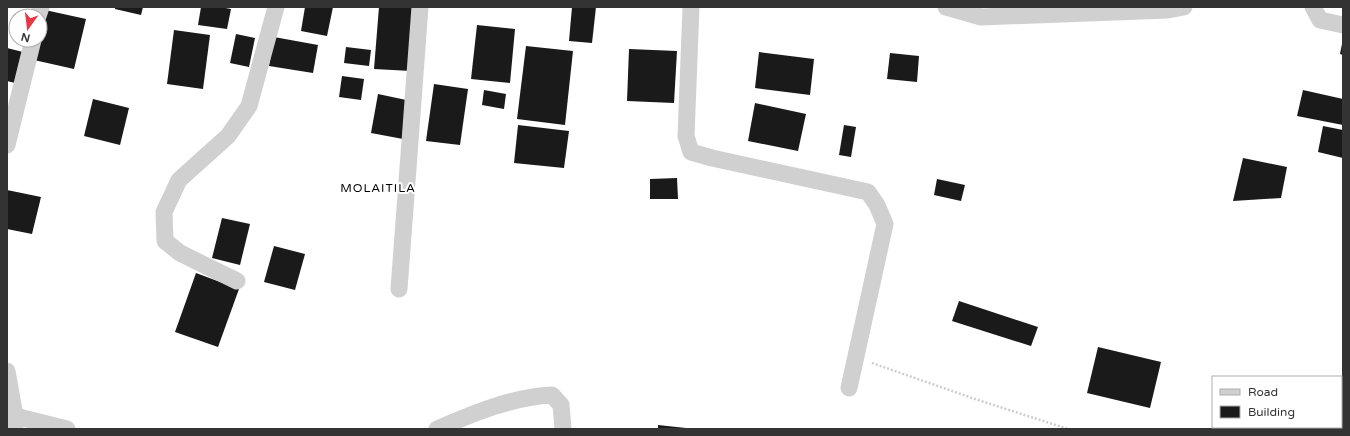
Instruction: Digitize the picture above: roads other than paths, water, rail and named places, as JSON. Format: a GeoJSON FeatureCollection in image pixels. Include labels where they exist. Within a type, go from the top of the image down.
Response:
{"type":"FeatureCollection","features":[{"type":"Feature","properties":{"kind":"street"},"geometry":{"type":"LineString","coordinates":[[237,281],[180,253],[165,241],[164,212],[179,180],[228,136],[249,106],[276,7]]}},
{"type":"Feature","properties":{"kind":"street"},"geometry":{"type":"LineString","coordinates":[[399,289],[420,7]]}},
{"type":"Feature","properties":{"kind":"street"},"geometry":{"type":"LineString","coordinates":[[691,7],[686,136],[692,152],[712,158],[868,192],[877,205],[885,224],[849,388]]}},
{"type":"Feature","properties":{"kind":"street"},"geometry":{"type":"LineString","coordinates":[[946,7],[980,17],[1168,10],[1184,7]]}},
{"type":"Feature","properties":{"kind":"street"},"geometry":{"type":"LineString","coordinates":[[1313,7],[1320,20],[1343,26]]}},
{"type":"Feature","properties":{"kind":"street"},"geometry":{"type":"LineString","coordinates":[[7,145],[31,48]]}},
{"type":"Feature","properties":{"kind":"street"},"geometry":{"type":"LineString","coordinates":[[7,371],[15,423],[67,429]]}},
{"type":"Feature","properties":{"kind":"street"},"geometry":{"type":"LineString","coordinates":[[437,429],[477,412],[534,396],[552,396],[560,405],[563,429]]}},
{"type":"Feature","properties":{"kind":"district","name":"MOLAITILA"},"geometry":{"type":"Point","coordinates":[378,188]}}]}
